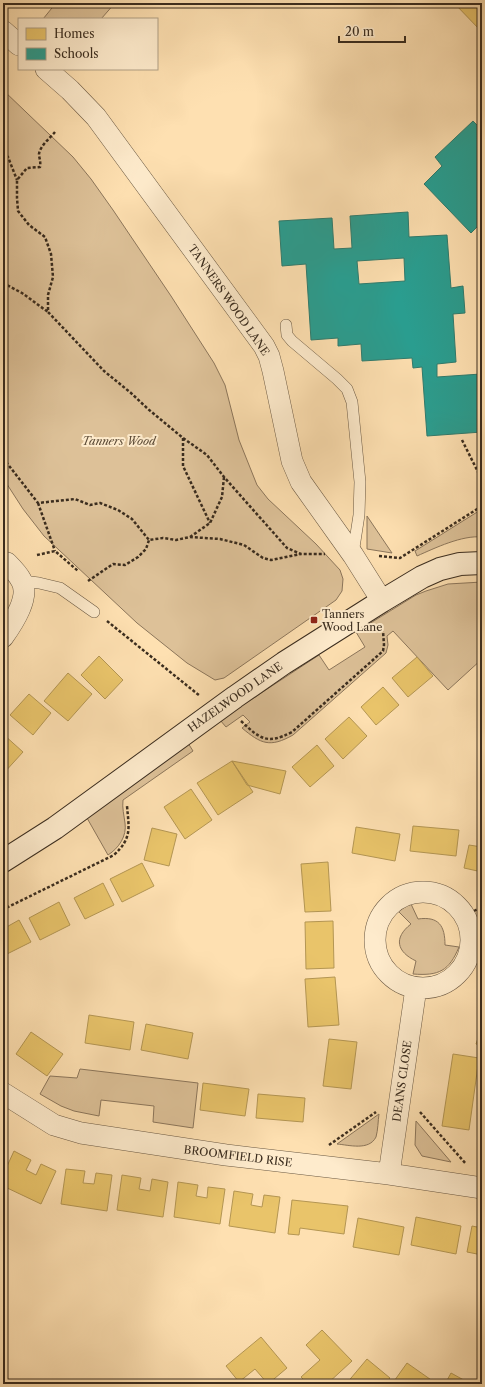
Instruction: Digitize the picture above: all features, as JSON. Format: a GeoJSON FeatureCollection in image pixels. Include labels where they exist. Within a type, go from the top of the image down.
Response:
{"type":"FeatureCollection","features":[{"type":"Feature","properties":{"kind":"street"},"geometry":{"type":"LineString","coordinates":[[3,31],[18,44]]}},
{"type":"Feature","properties":{"kind":"street","name":"TANNERS WOOD LANE"},"geometry":{"type":"LineString","coordinates":[[47,70],[70,90],[96,118],[264,346],[269,356],[273,371],[292,461],[301,482],[353,554],[382,601]]}},
{"type":"Feature","properties":{"kind":"street"},"geometry":{"type":"LineString","coordinates":[[3,562],[7,563],[22,581],[23,596],[21,607],[3,637]]}},
{"type":"Feature","properties":{"kind":"street","name":"HAZELWOOD LANE"},"geometry":{"type":"LineString","coordinates":[[3,861],[55,828],[247,688],[382,601],[422,577],[440,569],[460,564],[482,563]]}},
{"type":"Feature","properties":{"kind":"street"},"geometry":{"type":"LineString","coordinates":[[414,892],[430,892],[448,898],[459,907],[468,920],[472,944],[467,961],[460,972],[449,981],[433,988],[416,988],[403,984],[389,974],[381,963],[375,947],[376,932],[380,919],[387,908],[400,897],[414,892]]}},
{"type":"Feature","properties":{"kind":"street","name":"DEANS CLOSE"},"geometry":{"type":"LineString","coordinates":[[389,1174],[416,988]]}},
{"type":"Feature","properties":{"kind":"street","name":"BROOMFIELD RISE"},"geometry":{"type":"LineString","coordinates":[[3,1094],[54,1126],[81,1133],[226,1155],[389,1174],[482,1188]]}},
{"type":"Feature","properties":{"kind":"lane"},"geometry":{"type":"LineString","coordinates":[[286,325],[287,335],[292,341],[347,389],[352,402],[360,482],[359,515],[353,554]]}},
{"type":"Feature","properties":{"kind":"lane"},"geometry":{"type":"LineString","coordinates":[[22,581],[60,588],[98,615]]}},
{"type":"Feature","properties":{"kind":"path"},"geometry":{"type":"LineString","coordinates":[[17,180],[27,168],[40,167],[41,160],[39,151],[55,132]]}},
{"type":"Feature","properties":{"kind":"path"},"geometry":{"type":"LineString","coordinates":[[3,152],[8,157],[17,180],[16,198],[18,211],[29,225],[45,238],[50,254],[53,277],[48,295],[48,312]]}},
{"type":"Feature","properties":{"kind":"path"},"geometry":{"type":"LineString","coordinates":[[3,283],[22,293],[48,312],[104,371],[183,438],[207,455],[224,477],[288,548],[301,554]]}},
{"type":"Feature","properties":{"kind":"path"},"geometry":{"type":"LineString","coordinates":[[183,438],[183,466],[210,524]]}},
{"type":"Feature","properties":{"kind":"path"},"geometry":{"type":"LineString","coordinates":[[462,440],[482,480]]}},
{"type":"Feature","properties":{"kind":"path"},"geometry":{"type":"LineString","coordinates":[[3,458],[38,503],[55,551],[78,571]]}},
{"type":"Feature","properties":{"kind":"path"},"geometry":{"type":"LineString","coordinates":[[190,537],[210,524],[222,497],[224,477]]}},
{"type":"Feature","properties":{"kind":"path"},"geometry":{"type":"LineString","coordinates":[[38,503],[75,499],[90,505],[100,503],[118,510],[132,519],[149,540]]}},
{"type":"Feature","properties":{"kind":"path"},"geometry":{"type":"LineString","coordinates":[[377,556],[400,558],[482,506]]}},
{"type":"Feature","properties":{"kind":"path"},"geometry":{"type":"LineString","coordinates":[[149,540],[163,538],[176,540],[190,537],[220,539],[244,545],[263,558],[271,560],[301,554],[328,554]]}},
{"type":"Feature","properties":{"kind":"path"},"geometry":{"type":"LineString","coordinates":[[88,581],[113,564],[125,565],[138,557],[146,549],[149,540]]}},
{"type":"Feature","properties":{"kind":"path"},"geometry":{"type":"LineString","coordinates":[[37,555],[55,551]]}},
{"type":"Feature","properties":{"kind":"path"},"geometry":{"type":"LineString","coordinates":[[98,615],[205,700]]}},
{"type":"Feature","properties":{"kind":"path"},"geometry":{"type":"LineString","coordinates":[[241,721],[257,736],[271,740],[282,738],[292,732],[383,651],[383,631]]}},
{"type":"Feature","properties":{"kind":"path"},"geometry":{"type":"LineString","coordinates":[[3,904],[6,908],[114,855],[122,848],[128,837],[129,824],[127,806]]}},
{"type":"Feature","properties":{"kind":"path"},"geometry":{"type":"LineString","coordinates":[[474,911],[482,907]]}},
{"type":"Feature","properties":{"kind":"path"},"geometry":{"type":"LineString","coordinates":[[325,1148],[381,1108]]}},
{"type":"Feature","properties":{"kind":"path"},"geometry":{"type":"LineString","coordinates":[[418,1110],[468,1167]]}},
{"type":"Feature","properties":{"kind":"green space"},"geometry":{"type":"Polygon","coordinates":[[[56,3],[115,3],[102,18],[44,18],[56,3]]]}},
{"type":"Feature","properties":{"kind":"green space","name":"Tanners Wood"},"geometry":{"type":"Polygon","coordinates":[[[3,90],[73,157],[113,210],[214,363],[225,385],[239,440],[257,485],[268,499],[316,544],[340,570],[343,579],[342,591],[336,600],[224,678],[215,680],[187,663],[137,623],[44,536],[23,509],[3,478],[3,90]]]}},
{"type":"Feature","properties":{"kind":"green space"},"geometry":{"type":"Polygon","coordinates":[[[482,509],[482,537],[457,540],[417,556],[415,551],[482,509]]]}},
{"type":"Feature","properties":{"kind":"green space"},"geometry":{"type":"Polygon","coordinates":[[[367,516],[392,553],[367,549],[367,516]]]}},
{"type":"Feature","properties":{"kind":"green space"},"geometry":{"type":"Polygon","coordinates":[[[482,582],[482,659],[448,690],[393,631],[387,636],[388,645],[386,653],[293,735],[278,742],[272,743],[260,741],[242,728],[250,722],[243,715],[226,727],[220,720],[319,655],[329,670],[365,647],[356,632],[416,595],[448,584],[482,582]]]}},
{"type":"Feature","properties":{"kind":"green space"},"geometry":{"type":"Polygon","coordinates":[[[188,743],[193,751],[123,800],[125,832],[119,845],[108,855],[87,818],[188,743]]]}},
{"type":"Feature","properties":{"kind":"green space"},"geometry":{"type":"Polygon","coordinates":[[[411,904],[418,919],[431,919],[439,924],[444,932],[445,945],[459,947],[447,967],[436,973],[413,974],[416,961],[401,949],[400,939],[402,934],[411,924],[398,911],[411,904]]]}},
{"type":"Feature","properties":{"kind":"green space"},"geometry":{"type":"Polygon","coordinates":[[[80,1069],[198,1083],[193,1128],[153,1122],[154,1106],[101,1100],[99,1116],[74,1111],[61,1106],[40,1094],[50,1076],[77,1078],[80,1069]]]}},
{"type":"Feature","properties":{"kind":"green space"},"geometry":{"type":"Polygon","coordinates":[[[379,1114],[376,1137],[369,1144],[364,1146],[353,1146],[337,1144],[379,1114]]]}},
{"type":"Feature","properties":{"kind":"green space"},"geometry":{"type":"Polygon","coordinates":[[[416,1121],[451,1162],[422,1156],[415,1145],[416,1121]]]}},
{"type":"Feature","properties":{"kind":"building: Homes"},"geometry":{"type":"Polygon","coordinates":[[[454,3],[482,3],[482,29],[480,30],[454,3]]]}},
{"type":"Feature","properties":{"kind":"building: Homes"},"geometry":{"type":"Polygon","coordinates":[[[99,656],[123,680],[105,699],[81,675],[99,656]]]}},
{"type":"Feature","properties":{"kind":"building: Homes"},"geometry":{"type":"Polygon","coordinates":[[[417,657],[433,676],[408,697],[392,678],[417,657]]]}},
{"type":"Feature","properties":{"kind":"building: Homes"},"geometry":{"type":"Polygon","coordinates":[[[68,673],[92,694],[68,721],[44,701],[68,673]]]}},
{"type":"Feature","properties":{"kind":"building: Homes"},"geometry":{"type":"Polygon","coordinates":[[[383,687],[399,705],[376,725],[361,707],[383,687]]]}},
{"type":"Feature","properties":{"kind":"building: Homes"},"geometry":{"type":"Polygon","coordinates":[[[29,694],[51,713],[33,735],[10,715],[29,694]]]}},
{"type":"Feature","properties":{"kind":"building: Homes"},"geometry":{"type":"Polygon","coordinates":[[[349,717],[367,736],[343,759],[325,739],[349,717]]]}},
{"type":"Feature","properties":{"kind":"building: Homes"},"geometry":{"type":"Polygon","coordinates":[[[3,734],[23,752],[3,774],[3,734]]]}},
{"type":"Feature","properties":{"kind":"building: Homes"},"geometry":{"type":"Polygon","coordinates":[[[317,745],[334,766],[310,787],[292,767],[317,745]]]}},
{"type":"Feature","properties":{"kind":"building: Homes"},"geometry":{"type":"Polygon","coordinates":[[[232,761],[286,771],[280,794],[247,785],[232,761]]]}},
{"type":"Feature","properties":{"kind":"building: Homes"},"geometry":{"type":"Polygon","coordinates":[[[232,761],[253,792],[218,815],[197,783],[232,761]]]}},
{"type":"Feature","properties":{"kind":"building: Homes"},"geometry":{"type":"Polygon","coordinates":[[[191,789],[212,820],[185,839],[164,807],[191,789]]]}},
{"type":"Feature","properties":{"kind":"building: Homes"},"geometry":{"type":"Polygon","coordinates":[[[413,826],[459,830],[456,856],[410,851],[413,826]]]}},
{"type":"Feature","properties":{"kind":"building: Homes"},"geometry":{"type":"Polygon","coordinates":[[[356,827],[400,834],[395,861],[352,853],[356,827]]]}},
{"type":"Feature","properties":{"kind":"building: Homes"},"geometry":{"type":"Polygon","coordinates":[[[152,828],[177,834],[169,866],[144,860],[152,828]]]}},
{"type":"Feature","properties":{"kind":"building: Homes"},"geometry":{"type":"Polygon","coordinates":[[[469,845],[482,847],[482,872],[464,868],[469,845]]]}},
{"type":"Feature","properties":{"kind":"building: Homes"},"geometry":{"type":"Polygon","coordinates":[[[328,862],[331,911],[305,912],[301,864],[328,862]]]}},
{"type":"Feature","properties":{"kind":"building: Homes"},"geometry":{"type":"Polygon","coordinates":[[[142,863],[154,886],[122,902],[110,879],[142,863]]]}},
{"type":"Feature","properties":{"kind":"building: Homes"},"geometry":{"type":"Polygon","coordinates":[[[103,883],[114,905],[85,919],[74,898],[103,883]]]}},
{"type":"Feature","properties":{"kind":"building: Homes"},"geometry":{"type":"Polygon","coordinates":[[[59,902],[70,925],[40,940],[29,918],[59,902]]]}},
{"type":"Feature","properties":{"kind":"building: Homes"},"geometry":{"type":"Polygon","coordinates":[[[19,920],[31,942],[3,956],[3,929],[19,920]]]}},
{"type":"Feature","properties":{"kind":"building: Homes"},"geometry":{"type":"Polygon","coordinates":[[[333,921],[334,968],[306,969],[305,922],[333,921]]]}},
{"type":"Feature","properties":{"kind":"building: Homes"},"geometry":{"type":"Polygon","coordinates":[[[335,977],[339,1025],[308,1027],[305,979],[335,977]]]}},
{"type":"Feature","properties":{"kind":"building: Homes"},"geometry":{"type":"Polygon","coordinates":[[[89,1015],[134,1022],[130,1050],[85,1043],[89,1015]]]}},
{"type":"Feature","properties":{"kind":"building: Homes"},"geometry":{"type":"Polygon","coordinates":[[[146,1024],[193,1033],[188,1059],[141,1050],[146,1024]]]}},
{"type":"Feature","properties":{"kind":"building: Homes"},"geometry":{"type":"Polygon","coordinates":[[[482,1026],[482,1046],[476,1044],[482,1026]]]}},
{"type":"Feature","properties":{"kind":"building: Homes"},"geometry":{"type":"Polygon","coordinates":[[[31,1032],[63,1054],[47,1076],[16,1054],[31,1032]]]}},
{"type":"Feature","properties":{"kind":"building: Homes"},"geometry":{"type":"Polygon","coordinates":[[[329,1039],[357,1042],[351,1089],[323,1086],[329,1039]]]}},
{"type":"Feature","properties":{"kind":"building: Homes"},"geometry":{"type":"Polygon","coordinates":[[[453,1054],[479,1058],[469,1130],[442,1126],[453,1054]]]}},
{"type":"Feature","properties":{"kind":"building: Homes"},"geometry":{"type":"Polygon","coordinates":[[[203,1083],[249,1089],[245,1116],[200,1110],[203,1083]]]}},
{"type":"Feature","properties":{"kind":"building: Homes"},"geometry":{"type":"Polygon","coordinates":[[[258,1094],[305,1098],[303,1122],[256,1118],[258,1094]]]}},
{"type":"Feature","properties":{"kind":"building: Homes"},"geometry":{"type":"Polygon","coordinates":[[[14,1151],[31,1160],[26,1170],[36,1175],[41,1164],[56,1171],[41,1204],[3,1186],[3,1175],[14,1151]]]}},
{"type":"Feature","properties":{"kind":"building: Homes"},"geometry":{"type":"Polygon","coordinates":[[[66,1169],[85,1171],[83,1183],[94,1184],[96,1173],[112,1175],[107,1211],[61,1204],[66,1169]]]}},
{"type":"Feature","properties":{"kind":"building: Homes"},"geometry":{"type":"Polygon","coordinates":[[[122,1175],[141,1178],[139,1189],[150,1191],[152,1179],[168,1182],[163,1217],[117,1210],[122,1175]]]}},
{"type":"Feature","properties":{"kind":"building: Homes"},"geometry":{"type":"Polygon","coordinates":[[[178,1182],[198,1185],[196,1196],[207,1198],[208,1187],[225,1189],[220,1224],[174,1217],[178,1182]]]}},
{"type":"Feature","properties":{"kind":"building: Homes"},"geometry":{"type":"Polygon","coordinates":[[[234,1191],[253,1194],[251,1205],[262,1207],[264,1195],[280,1197],[275,1233],[229,1226],[234,1191]]]}},
{"type":"Feature","properties":{"kind":"building: Homes"},"geometry":{"type":"Polygon","coordinates":[[[292,1200],[348,1206],[344,1234],[300,1228],[299,1235],[288,1234],[292,1200]]]}},
{"type":"Feature","properties":{"kind":"building: Homes"},"geometry":{"type":"Polygon","coordinates":[[[416,1217],[461,1226],[456,1254],[411,1245],[416,1217]]]}},
{"type":"Feature","properties":{"kind":"building: Homes"},"geometry":{"type":"Polygon","coordinates":[[[358,1218],[404,1227],[399,1255],[353,1247],[358,1218]]]}},
{"type":"Feature","properties":{"kind":"building: Homes"},"geometry":{"type":"Polygon","coordinates":[[[472,1226],[482,1228],[482,1255],[467,1252],[472,1226]]]}},
{"type":"Feature","properties":{"kind":"building: Homes"},"geometry":{"type":"Polygon","coordinates":[[[322,1330],[352,1361],[327,1384],[308,1384],[301,1377],[320,1360],[306,1345],[322,1330]]]}},
{"type":"Feature","properties":{"kind":"building: Homes"},"geometry":{"type":"Polygon","coordinates":[[[261,1337],[287,1368],[268,1384],[255,1369],[239,1382],[226,1366],[261,1337]]]}},
{"type":"Feature","properties":{"kind":"building: Homes"},"geometry":{"type":"Polygon","coordinates":[[[367,1359],[390,1378],[384,1384],[346,1384],[367,1359]]]}},
{"type":"Feature","properties":{"kind":"building: Homes"},"geometry":{"type":"Polygon","coordinates":[[[407,1363],[437,1384],[392,1384],[407,1363]]]}},
{"type":"Feature","properties":{"kind":"building: Homes"},"geometry":{"type":"Polygon","coordinates":[[[451,1373],[471,1384],[445,1384],[451,1373]]]}},
{"type":"Feature","properties":{"kind":"building: Schools"},"geometry":{"type":"Polygon","coordinates":[[[473,121],[482,130],[482,222],[471,233],[424,184],[442,166],[435,157],[473,121]]]}},
{"type":"Feature","properties":{"kind":"building: Schools"},"geometry":{"type":"Polygon","coordinates":[[[408,212],[409,237],[447,235],[451,288],[463,286],[465,313],[453,314],[456,362],[437,364],[437,377],[481,374],[480,358],[482,358],[482,432],[427,436],[422,367],[413,368],[412,358],[362,361],[361,344],[338,346],[338,338],[311,340],[306,264],[282,266],[279,221],[332,218],[334,249],[352,248],[350,216],[408,212]],[[404,258],[357,261],[359,284],[405,281],[404,258]]]}},
{"type":"Feature","properties":{"kind":"place","name":"Tanners Wood Lane"},"geometry":{"type":"Point","coordinates":[314,620]}}]}
